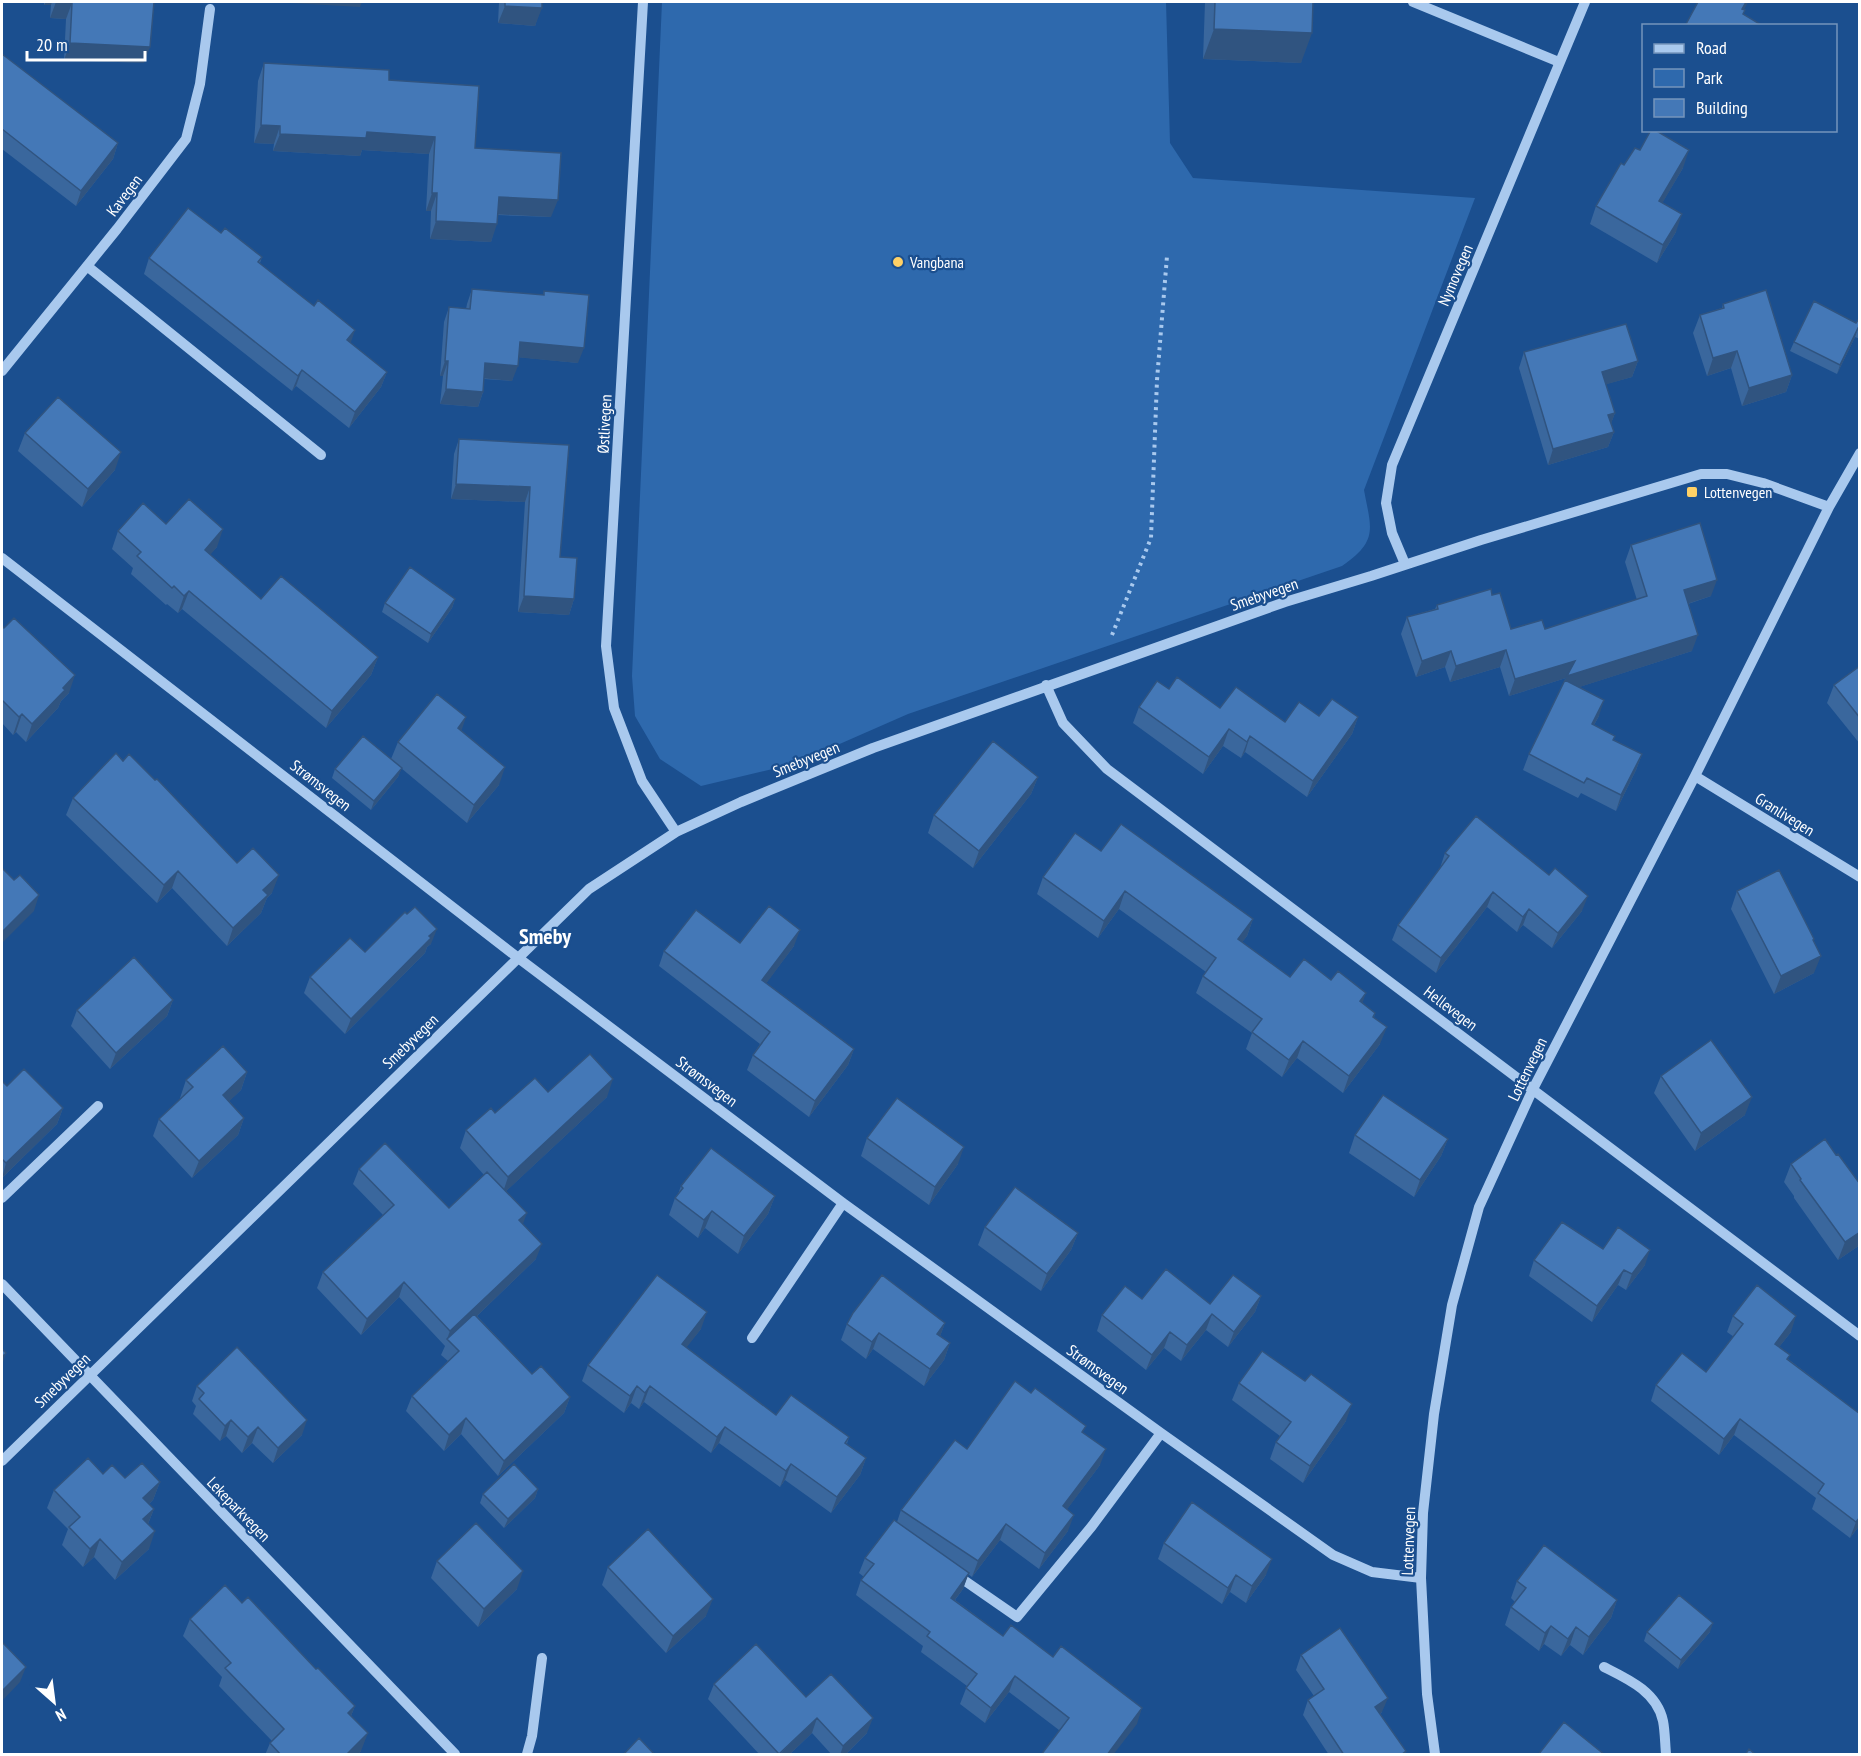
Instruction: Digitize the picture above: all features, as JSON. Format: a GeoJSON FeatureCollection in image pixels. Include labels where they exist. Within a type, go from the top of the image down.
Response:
{"type":"FeatureCollection","features":[{"type":"Feature","properties":{"kind":"street","name":"Østlivegen"},"geometry":{"type":"LineString","coordinates":[[643,2],[606,646],[614,708],[642,781],[676,832]]}},
{"type":"Feature","properties":{"kind":"street"},"geometry":{"type":"LineString","coordinates":[[1413,2],[1559,62]]}},
{"type":"Feature","properties":{"kind":"street","name":"Nymovegen"},"geometry":{"type":"LineString","coordinates":[[1405,564],[1392,533],[1386,503],[1392,465],[1585,2]]}},
{"type":"Feature","properties":{"kind":"street","name":"Kavegen"},"geometry":{"type":"LineString","coordinates":[[2,371],[186,139],[200,84],[210,9]]}},
{"type":"Feature","properties":{"kind":"street"},"geometry":{"type":"LineString","coordinates":[[87,266],[321,455]]}},
{"type":"Feature","properties":{"kind":"street","name":"Lottenvegen"},"geometry":{"type":"LineString","coordinates":[[1435,1755],[1427,1694],[1421,1578],[1424,1502],[1434,1414],[1452,1305],[1479,1207],[1533,1089],[1695,776],[1829,507],[1860,453]]}},
{"type":"Feature","properties":{"kind":"street","name":"Smebyvegen"},"geometry":{"type":"LineString","coordinates":[[2,1461],[589,889],[676,832],[741,802],[873,748],[1284,602],[1701,474],[1727,474],[1763,483],[1829,507]]}},
{"type":"Feature","properties":{"kind":"street","name":"Strømsvegen"},"geometry":{"type":"LineString","coordinates":[[2,558],[517,957],[843,1203],[1161,1433],[1333,1555],[1372,1572],[1421,1578]]}},
{"type":"Feature","properties":{"kind":"street","name":"Hellevegen"},"geometry":{"type":"LineString","coordinates":[[1046,686],[1064,723],[1107,769],[1860,1336]]}},
{"type":"Feature","properties":{"kind":"street","name":"Granlivegen"},"geometry":{"type":"LineString","coordinates":[[1695,776],[1860,877]]}},
{"type":"Feature","properties":{"kind":"street"},"geometry":{"type":"LineString","coordinates":[[2,1198],[98,1106]]}},
{"type":"Feature","properties":{"kind":"street"},"geometry":{"type":"LineString","coordinates":[[752,1338],[843,1203]]}},
{"type":"Feature","properties":{"kind":"street","name":"Lekeparkvegen"},"geometry":{"type":"LineString","coordinates":[[2,1284],[455,1755]]}},
{"type":"Feature","properties":{"kind":"street"},"geometry":{"type":"LineString","coordinates":[[942,1565],[1017,1617],[1092,1526],[1161,1433]]}},
{"type":"Feature","properties":{"kind":"street"},"geometry":{"type":"LineString","coordinates":[[527,1755],[532,1736],[542,1658]]}},
{"type":"Feature","properties":{"kind":"street"},"geometry":{"type":"LineString","coordinates":[[1604,1667],[1631,1681],[1652,1697],[1663,1719],[1666,1755]]}},
{"type":"Feature","properties":{"kind":"path"},"geometry":{"type":"LineString","coordinates":[[1113,662],[1112,633],[1151,538],[1157,380],[1167,256]]}},
{"type":"Feature","properties":{"kind":"green space"},"geometry":{"type":"Polygon","coordinates":[[[662,2],[1166,2],[1170,143],[1193,178],[1475,198],[1364,490],[1370,533],[1362,549],[1342,566],[908,714],[794,764],[701,786],[660,759],[635,716],[632,676],[662,2]]]}},
{"type":"Feature","properties":{"kind":"building"},"geometry":{"type":"Polygon","coordinates":[[[56,2],[154,2],[150,47],[70,43],[72,3],[56,2]]]}},
{"type":"Feature","properties":{"kind":"building"},"geometry":{"type":"Polygon","coordinates":[[[505,2],[542,2],[542,8],[505,6],[505,2]]]}},
{"type":"Feature","properties":{"kind":"building"},"geometry":{"type":"Polygon","coordinates":[[[1215,2],[1313,2],[1312,33],[1214,29],[1215,2]]]}},
{"type":"Feature","properties":{"kind":"building"},"geometry":{"type":"Polygon","coordinates":[[[1698,2],[1746,2],[1742,9],[1745,10],[1743,14],[1760,24],[1686,24],[1698,2]]]}},
{"type":"Feature","properties":{"kind":"building"},"geometry":{"type":"Polygon","coordinates":[[[2,54],[118,143],[81,191],[2,129],[2,54]]]}},
{"type":"Feature","properties":{"kind":"building"},"geometry":{"type":"Polygon","coordinates":[[[264,63],[389,70],[389,80],[479,86],[475,148],[561,153],[558,200],[499,197],[497,224],[436,221],[437,193],[432,193],[435,137],[367,132],[366,138],[280,134],[280,126],[261,125],[264,63]]]}},
{"type":"Feature","properties":{"kind":"building"},"geometry":{"type":"Polygon","coordinates":[[[1650,132],[1658,132],[1689,150],[1659,201],[1682,214],[1663,245],[1596,206],[1621,163],[1624,165],[1635,148],[1640,150],[1650,132]]]}},
{"type":"Feature","properties":{"kind":"building"},"geometry":{"type":"Polygon","coordinates":[[[188,208],[221,233],[225,228],[262,257],[258,262],[314,306],[318,300],[355,330],[347,340],[387,372],[355,412],[302,370],[298,376],[149,258],[188,208]]]}},
{"type":"Feature","properties":{"kind":"building"},"geometry":{"type":"Polygon","coordinates":[[[472,289],[544,295],[544,291],[589,295],[584,348],[520,342],[518,366],[485,363],[483,392],[446,389],[448,361],[445,361],[449,307],[470,309],[472,289]]]}},
{"type":"Feature","properties":{"kind":"building"},"geometry":{"type":"Polygon","coordinates":[[[1766,290],[1792,375],[1749,388],[1737,351],[1713,358],[1700,315],[1724,308],[1723,304],[1766,290]]]}},
{"type":"Feature","properties":{"kind":"building"},"geometry":{"type":"Polygon","coordinates":[[[1814,301],[1856,323],[1860,317],[1860,329],[1858,328],[1840,365],[1794,342],[1814,301]]]}},
{"type":"Feature","properties":{"kind":"building"},"geometry":{"type":"Polygon","coordinates":[[[1626,324],[1638,361],[1602,372],[1615,413],[1608,415],[1614,432],[1553,449],[1524,352],[1626,324]]]}},
{"type":"Feature","properties":{"kind":"building"},"geometry":{"type":"Polygon","coordinates":[[[58,397],[121,452],[88,489],[25,433],[58,397]]]}},
{"type":"Feature","properties":{"kind":"building"},"geometry":{"type":"Polygon","coordinates":[[[459,439],[569,445],[560,557],[577,558],[574,599],[524,596],[530,487],[456,484],[459,439]]]}},
{"type":"Feature","properties":{"kind":"building"},"geometry":{"type":"Polygon","coordinates":[[[189,499],[223,529],[205,550],[261,599],[281,576],[378,657],[332,711],[189,591],[184,596],[174,586],[172,588],[137,556],[141,552],[118,531],[143,503],[166,524],[189,499]]]}},
{"type":"Feature","properties":{"kind":"building"},"geometry":{"type":"Polygon","coordinates":[[[1700,523],[1717,580],[1684,590],[1698,635],[1567,676],[1575,661],[1515,679],[1506,650],[1456,666],[1451,651],[1422,661],[1407,617],[1438,609],[1437,605],[1491,589],[1492,595],[1500,593],[1511,629],[1542,620],[1545,629],[1647,596],[1631,545],[1700,523]]]}},
{"type":"Feature","properties":{"kind":"building"},"geometry":{"type":"Polygon","coordinates":[[[410,567],[455,599],[431,634],[385,603],[410,567]]]}},
{"type":"Feature","properties":{"kind":"building"},"geometry":{"type":"Polygon","coordinates":[[[14,618],[75,675],[63,688],[65,690],[32,724],[22,714],[19,717],[2,700],[2,626],[4,628],[14,618]]]}},
{"type":"Feature","properties":{"kind":"building"},"geometry":{"type":"Polygon","coordinates":[[[1860,666],[1860,718],[1834,685],[1860,666]]]}},
{"type":"Feature","properties":{"kind":"building"},"geometry":{"type":"Polygon","coordinates":[[[1177,677],[1220,708],[1236,687],[1285,722],[1299,702],[1319,716],[1332,699],[1358,717],[1313,781],[1250,736],[1247,742],[1229,729],[1209,757],[1139,707],[1157,681],[1169,689],[1177,677]]]}},
{"type":"Feature","properties":{"kind":"building"},"geometry":{"type":"Polygon","coordinates":[[[1565,680],[1604,700],[1592,724],[1615,736],[1613,740],[1642,754],[1621,795],[1587,778],[1584,783],[1529,754],[1565,680]]]}},
{"type":"Feature","properties":{"kind":"building"},"geometry":{"type":"Polygon","coordinates":[[[437,694],[466,717],[458,728],[505,767],[474,805],[398,742],[437,694]]]}},
{"type":"Feature","properties":{"kind":"building"},"geometry":{"type":"Polygon","coordinates":[[[363,736],[402,768],[374,801],[335,769],[363,736]]]}},
{"type":"Feature","properties":{"kind":"building"},"geometry":{"type":"Polygon","coordinates":[[[993,741],[1038,777],[979,851],[934,815],[993,741]]]}},
{"type":"Feature","properties":{"kind":"building"},"geometry":{"type":"Polygon","coordinates":[[[116,753],[123,761],[129,754],[155,780],[157,779],[237,863],[253,848],[279,875],[263,890],[268,895],[233,928],[178,871],[164,885],[73,798],[116,753]]]}},
{"type":"Feature","properties":{"kind":"building"},"geometry":{"type":"Polygon","coordinates":[[[1476,816],[1549,875],[1555,868],[1588,896],[1558,933],[1529,909],[1523,917],[1493,892],[1441,958],[1398,925],[1449,856],[1445,853],[1476,816]]]}},
{"type":"Feature","properties":{"kind":"building"},"geometry":{"type":"Polygon","coordinates":[[[1121,824],[1253,919],[1238,939],[1290,977],[1304,959],[1331,980],[1338,971],[1366,993],[1360,1001],[1375,1013],[1373,1017],[1387,1027],[1349,1076],[1303,1041],[1289,1060],[1252,1032],[1262,1019],[1203,976],[1216,958],[1125,891],[1104,921],[1043,877],[1075,833],[1101,851],[1121,824]]]}},
{"type":"Feature","properties":{"kind":"building"},"geometry":{"type":"Polygon","coordinates":[[[2,868],[14,880],[20,875],[39,895],[2,932],[2,868]]]}},
{"type":"Feature","properties":{"kind":"building"},"geometry":{"type":"Polygon","coordinates":[[[1779,870],[1821,956],[1781,976],[1737,891],[1779,870]]]}},
{"type":"Feature","properties":{"kind":"building"},"geometry":{"type":"Polygon","coordinates":[[[769,906],[800,930],[762,980],[854,1049],[815,1101],[753,1055],[770,1032],[664,951],[696,910],[740,943],[769,906]]]}},
{"type":"Feature","properties":{"kind":"building"},"geometry":{"type":"Polygon","coordinates":[[[415,907],[437,929],[429,936],[431,938],[351,1019],[310,977],[350,938],[365,952],[405,912],[407,914],[415,907]]]}},
{"type":"Feature","properties":{"kind":"building"},"geometry":{"type":"Polygon","coordinates":[[[134,957],[173,1000],[116,1053],[77,1010],[134,957]]]}},
{"type":"Feature","properties":{"kind":"building"},"geometry":{"type":"Polygon","coordinates":[[[1711,1040],[1752,1097],[1701,1133],[1661,1076],[1711,1040]]]}},
{"type":"Feature","properties":{"kind":"building"},"geometry":{"type":"Polygon","coordinates":[[[223,1046],[247,1072],[223,1095],[244,1118],[199,1161],[159,1119],[193,1087],[186,1080],[223,1046]]]}},
{"type":"Feature","properties":{"kind":"building"},"geometry":{"type":"Polygon","coordinates":[[[590,1054],[613,1079],[508,1177],[466,1130],[491,1108],[495,1113],[535,1078],[548,1092],[590,1054]]]}},
{"type":"Feature","properties":{"kind":"building"},"geometry":{"type":"Polygon","coordinates":[[[24,1069],[63,1108],[6,1163],[2,1159],[2,1081],[7,1086],[24,1069]]]}},
{"type":"Feature","properties":{"kind":"building"},"geometry":{"type":"Polygon","coordinates":[[[1383,1095],[1448,1139],[1420,1180],[1355,1135],[1383,1095]]]}},
{"type":"Feature","properties":{"kind":"building"},"geometry":{"type":"Polygon","coordinates":[[[897,1098],[964,1147],[935,1187],[867,1138],[897,1098]]]}},
{"type":"Feature","properties":{"kind":"building"},"geometry":{"type":"Polygon","coordinates":[[[1825,1139],[1860,1184],[1860,1232],[1845,1242],[1791,1164],[1825,1139]]]}},
{"type":"Feature","properties":{"kind":"building"},"geometry":{"type":"Polygon","coordinates":[[[385,1143],[449,1208],[487,1172],[527,1213],[519,1220],[542,1244],[450,1331],[404,1282],[367,1319],[323,1272],[394,1205],[359,1169],[385,1143]]]}},
{"type":"Feature","properties":{"kind":"building"},"geometry":{"type":"Polygon","coordinates":[[[711,1148],[775,1196],[744,1236],[712,1211],[704,1220],[675,1198],[683,1188],[681,1186],[711,1148]]]}},
{"type":"Feature","properties":{"kind":"building"},"geometry":{"type":"Polygon","coordinates":[[[1015,1187],[1078,1233],[1047,1274],[985,1227],[1015,1187]]]}},
{"type":"Feature","properties":{"kind":"building"},"geometry":{"type":"Polygon","coordinates":[[[1562,1222],[1603,1249],[1618,1227],[1650,1250],[1632,1274],[1624,1270],[1597,1306],[1534,1260],[1562,1222]]]}},
{"type":"Feature","properties":{"kind":"building"},"geometry":{"type":"Polygon","coordinates":[[[1166,1269],[1210,1304],[1233,1275],[1261,1296],[1234,1332],[1212,1314],[1187,1345],[1170,1332],[1152,1355],[1102,1315],[1125,1286],[1142,1299],[1166,1269]]]}},
{"type":"Feature","properties":{"kind":"building"},"geometry":{"type":"Polygon","coordinates":[[[657,1275],[707,1312],[682,1344],[776,1415],[791,1395],[849,1437],[845,1443],[866,1458],[837,1497],[791,1464],[786,1471],[725,1427],[717,1437],[650,1386],[645,1393],[637,1386],[630,1396],[588,1365],[657,1275]]]}},
{"type":"Feature","properties":{"kind":"building"},"geometry":{"type":"Polygon","coordinates":[[[882,1275],[945,1323],[937,1334],[950,1343],[930,1369],[879,1333],[872,1342],[847,1324],[882,1275]]]}},
{"type":"Feature","properties":{"kind":"building"},"geometry":{"type":"Polygon","coordinates":[[[1757,1285],[1796,1316],[1775,1344],[1790,1355],[1787,1359],[1860,1414],[1860,1517],[1856,1522],[1818,1493],[1824,1484],[1740,1419],[1724,1439],[1656,1385],[1682,1353],[1706,1372],[1743,1324],[1733,1316],[1757,1285]]]}},
{"type":"Feature","properties":{"kind":"building"},"geometry":{"type":"Polygon","coordinates":[[[474,1314],[532,1374],[541,1366],[570,1397],[504,1461],[466,1418],[449,1435],[412,1396],[459,1351],[447,1339],[474,1314]]]}},
{"type":"Feature","properties":{"kind":"building"},"geometry":{"type":"Polygon","coordinates":[[[237,1347],[307,1420],[278,1448],[258,1427],[248,1437],[231,1420],[225,1426],[199,1399],[204,1393],[197,1386],[237,1347]]]}},
{"type":"Feature","properties":{"kind":"building"},"geometry":{"type":"Polygon","coordinates":[[[1262,1351],[1305,1381],[1311,1374],[1352,1404],[1310,1466],[1276,1442],[1291,1422],[1239,1383],[1262,1351]]]}},
{"type":"Feature","properties":{"kind":"building"},"geometry":{"type":"Polygon","coordinates":[[[1015,1381],[1031,1393],[1035,1388],[1086,1426],[1082,1432],[1106,1449],[1063,1506],[1074,1515],[1045,1553],[1006,1524],[978,1561],[901,1510],[955,1440],[967,1449],[1015,1381]]]}},
{"type":"Feature","properties":{"kind":"building"},"geometry":{"type":"Polygon","coordinates":[[[88,1458],[103,1474],[112,1465],[125,1478],[142,1463],[160,1482],[143,1498],[154,1509],[143,1519],[155,1531],[122,1562],[100,1539],[90,1549],[69,1527],[80,1517],[54,1490],[88,1458]]]}},
{"type":"Feature","properties":{"kind":"building"},"geometry":{"type":"Polygon","coordinates":[[[514,1464],[538,1489],[508,1519],[483,1494],[514,1464]]]}},
{"type":"Feature","properties":{"kind":"building"},"geometry":{"type":"Polygon","coordinates":[[[1192,1502],[1272,1559],[1252,1586],[1236,1575],[1228,1588],[1164,1543],[1192,1502]]]}},
{"type":"Feature","properties":{"kind":"building"},"geometry":{"type":"Polygon","coordinates":[[[894,1520],[969,1573],[951,1598],[1003,1636],[1011,1625],[1053,1657],[1061,1646],[1142,1708],[1107,1755],[1041,1755],[1069,1718],[1015,1676],[991,1708],[966,1688],[977,1674],[927,1636],[930,1632],[861,1580],[874,1564],[865,1558],[894,1520]]]}},
{"type":"Feature","properties":{"kind":"building"},"geometry":{"type":"Polygon","coordinates":[[[476,1523],[523,1571],[484,1609],[437,1561],[476,1523]]]}},
{"type":"Feature","properties":{"kind":"building"},"geometry":{"type":"Polygon","coordinates":[[[648,1529],[713,1599],[673,1636],[608,1567],[648,1529]]]}},
{"type":"Feature","properties":{"kind":"building"},"geometry":{"type":"Polygon","coordinates":[[[1544,1545],[1617,1600],[1589,1637],[1576,1627],[1568,1639],[1551,1626],[1545,1633],[1511,1607],[1526,1588],[1517,1581],[1544,1545]]]}},
{"type":"Feature","properties":{"kind":"building"},"geometry":{"type":"Polygon","coordinates":[[[225,1585],[242,1603],[248,1597],[316,1669],[318,1668],[355,1706],[348,1713],[368,1733],[346,1755],[281,1755],[270,1743],[284,1729],[225,1668],[231,1663],[190,1619],[225,1585]]]}},
{"type":"Feature","properties":{"kind":"building"},"geometry":{"type":"Polygon","coordinates":[[[1679,1595],[1713,1623],[1681,1660],[1647,1632],[1679,1595]]]}},
{"type":"Feature","properties":{"kind":"building"},"geometry":{"type":"Polygon","coordinates":[[[1340,1628],[1388,1698],[1375,1707],[1406,1751],[1401,1755],[1344,1755],[1308,1700],[1324,1689],[1301,1655],[1340,1628]]]}},
{"type":"Feature","properties":{"kind":"building"},"geometry":{"type":"Polygon","coordinates":[[[2,1642],[26,1667],[2,1691],[2,1642]]]}},
{"type":"Feature","properties":{"kind":"building"},"geometry":{"type":"Polygon","coordinates":[[[756,1644],[806,1697],[831,1674],[873,1718],[843,1746],[817,1718],[779,1754],[714,1684],[756,1644]]]}},
{"type":"Feature","properties":{"kind":"building"},"geometry":{"type":"Polygon","coordinates":[[[1564,1722],[1605,1755],[1538,1755],[1564,1722]]]}},
{"type":"Feature","properties":{"kind":"building"},"geometry":{"type":"Polygon","coordinates":[[[639,1738],[655,1755],[623,1755],[639,1738]]]}},
{"type":"Feature","properties":{"kind":"building"},"geometry":{"type":"Polygon","coordinates":[[[1749,1749],[1756,1755],[1745,1755],[1749,1749]]]}},
{"type":"Feature","properties":{"kind":"place","name":"Vangbana"},"geometry":{"type":"Point","coordinates":[898,262]}},
{"type":"Feature","properties":{"kind":"place","name":"Lottenvegen"},"geometry":{"type":"Point","coordinates":[1692,492]}},
{"type":"Feature","properties":{"kind":"district","name":"Smeby"},"geometry":{"type":"Point","coordinates":[545,936]}}]}
